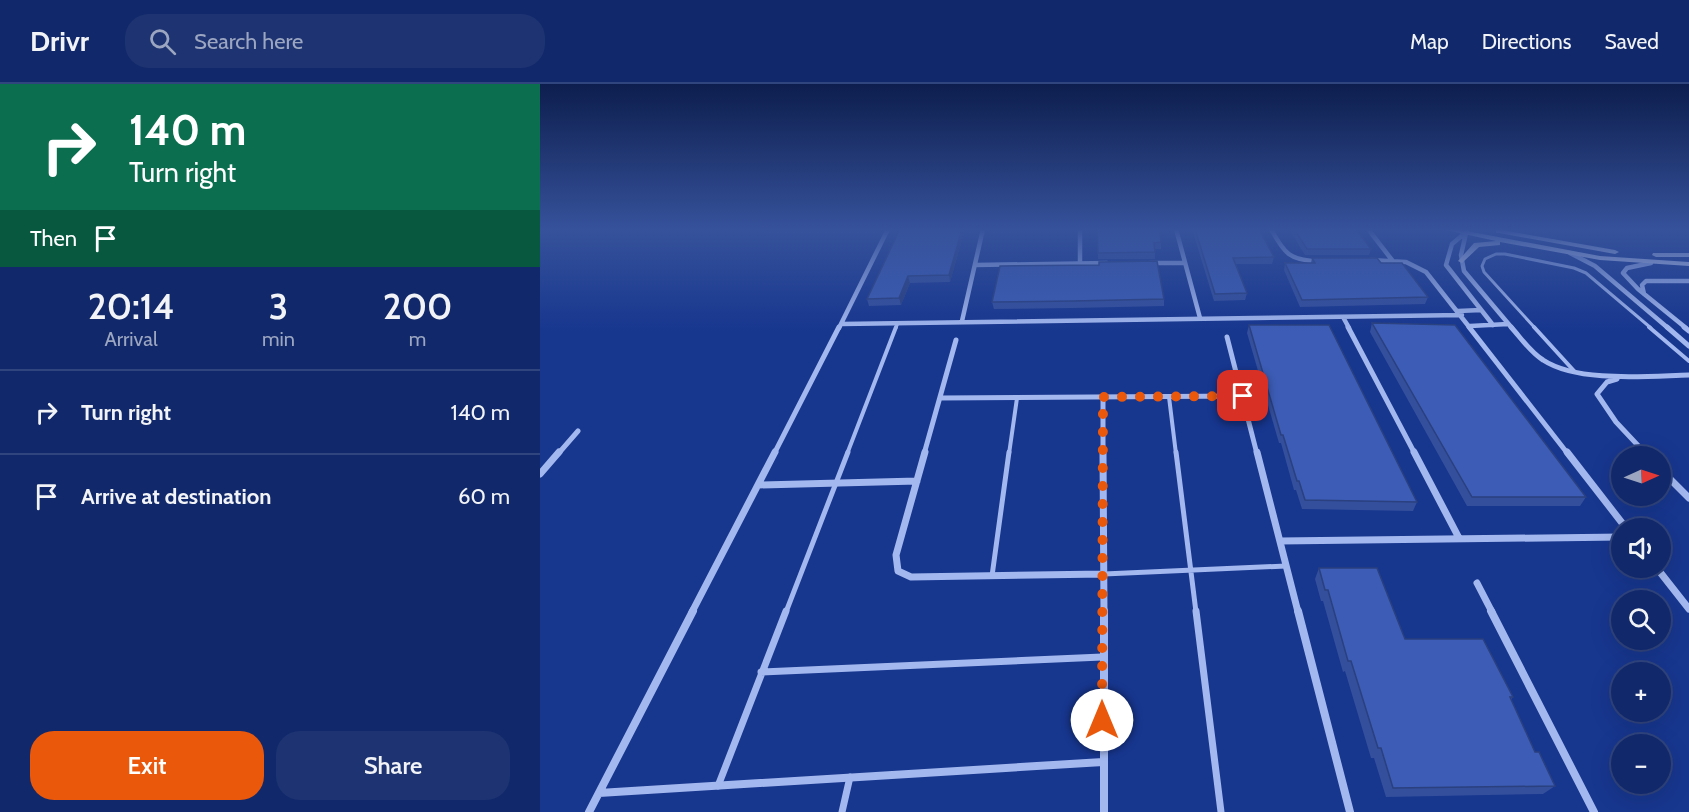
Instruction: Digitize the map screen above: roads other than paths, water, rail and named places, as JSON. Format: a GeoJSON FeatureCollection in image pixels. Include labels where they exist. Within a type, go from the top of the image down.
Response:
{"type":"FeatureCollection","features":[{"type":"Feature","properties":{"kind":"main road"},"geometry":{"type":"LineString","coordinates":[[1651,263],[1689,264]]}},
{"type":"Feature","properties":{"kind":"street"},"geometry":{"type":"LineString","coordinates":[[588,812],[871,263]]}},
{"type":"Feature","properties":{"kind":"street"},"geometry":{"type":"LineString","coordinates":[[962,321],[976,263]]}},
{"type":"Feature","properties":{"kind":"street"},"geometry":{"type":"LineString","coordinates":[[975,266],[1115,263]]}},
{"type":"Feature","properties":{"kind":"street"},"geometry":{"type":"LineString","coordinates":[[1139,263],[1185,263],[1200,318]]}},
{"type":"Feature","properties":{"kind":"street"},"geometry":{"type":"LineString","coordinates":[[1403,263],[1422,268],[1460,313],[1618,518]]}},
{"type":"Feature","properties":{"kind":"street"},"geometry":{"type":"LineString","coordinates":[[1447,263],[1448,269],[1493,325]]}},
{"type":"Feature","properties":{"kind":"street"},"geometry":{"type":"LineString","coordinates":[[1462,263],[1461,266],[1469,278],[1539,358],[1575,372],[1629,377],[1689,375]]}},
{"type":"Feature","properties":{"kind":"street"},"geometry":{"type":"LineString","coordinates":[[1589,263],[1689,346]]}},
{"type":"Feature","properties":{"kind":"street"},"geometry":{"type":"LineString","coordinates":[[1651,263],[1624,269],[1627,278],[1689,331]]}},
{"type":"Feature","properties":{"kind":"street"},"geometry":{"type":"LineString","coordinates":[[1644,294],[1642,285],[1646,281],[1689,281]]}},
{"type":"Feature","properties":{"kind":"street"},"geometry":{"type":"LineString","coordinates":[[841,324],[1343,317],[1460,313],[1481,310]]}},
{"type":"Feature","properties":{"kind":"street"},"geometry":{"type":"LineString","coordinates":[[1343,317],[1459,538]]}},
{"type":"Feature","properties":{"kind":"street"},"geometry":{"type":"LineString","coordinates":[[1470,326],[1508,324]]}},
{"type":"Feature","properties":{"kind":"street"},"geometry":{"type":"LineString","coordinates":[[1227,337],[1350,812]]}},
{"type":"Feature","properties":{"kind":"street"},"geometry":{"type":"LineString","coordinates":[[956,340],[896,555],[895,564],[898,571],[910,577],[1104,573]]}},
{"type":"Feature","properties":{"kind":"street"},"geometry":{"type":"LineString","coordinates":[[1629,377],[1606,382],[1597,394],[1616,422],[1639,446]]}},
{"type":"Feature","properties":{"kind":"street"},"geometry":{"type":"LineString","coordinates":[[940,398],[1243,396]]}},
{"type":"Feature","properties":{"kind":"street"},"geometry":{"type":"LineString","coordinates":[[1103,397],[1104,812]]}},
{"type":"Feature","properties":{"kind":"street"},"geometry":{"type":"LineString","coordinates":[[540,474],[578,431]]}},
{"type":"Feature","properties":{"kind":"street"},"geometry":{"type":"LineString","coordinates":[[1671,480],[1689,498]]}},
{"type":"Feature","properties":{"kind":"street"},"geometry":{"type":"LineString","coordinates":[[758,485],[917,481]]}},
{"type":"Feature","properties":{"kind":"street"},"geometry":{"type":"LineString","coordinates":[[1280,541],[1611,537]]}},
{"type":"Feature","properties":{"kind":"street"},"geometry":{"type":"LineString","coordinates":[[1665,578],[1689,609]]}},
{"type":"Feature","properties":{"kind":"street"},"geometry":{"type":"LineString","coordinates":[[1477,583],[1594,812]]}},
{"type":"Feature","properties":{"kind":"street"},"geometry":{"type":"LineString","coordinates":[[599,793],[1103,762]]}},
{"type":"Feature","properties":{"kind":"lane"},"geometry":{"type":"LineString","coordinates":[[1483,263],[1484,272],[1575,372]]}},
{"type":"Feature","properties":{"kind":"lane"},"geometry":{"type":"LineString","coordinates":[[1549,263],[1586,273],[1689,361]]}},
{"type":"Feature","properties":{"kind":"lane"},"geometry":{"type":"LineString","coordinates":[[718,786],[898,323]]}},
{"type":"Feature","properties":{"kind":"lane"},"geometry":{"type":"LineString","coordinates":[[1169,397],[1221,812]]}},
{"type":"Feature","properties":{"kind":"lane"},"geometry":{"type":"LineString","coordinates":[[992,576],[1017,398]]}},
{"type":"Feature","properties":{"kind":"lane"},"geometry":{"type":"LineString","coordinates":[[1104,573],[1286,566]]}},
{"type":"Feature","properties":{"kind":"lane"},"geometry":{"type":"LineString","coordinates":[[761,672],[1102,657]]}},
{"type":"Feature","properties":{"kind":"lane"},"geometry":{"type":"LineString","coordinates":[[842,812],[850,777]]}}]}
